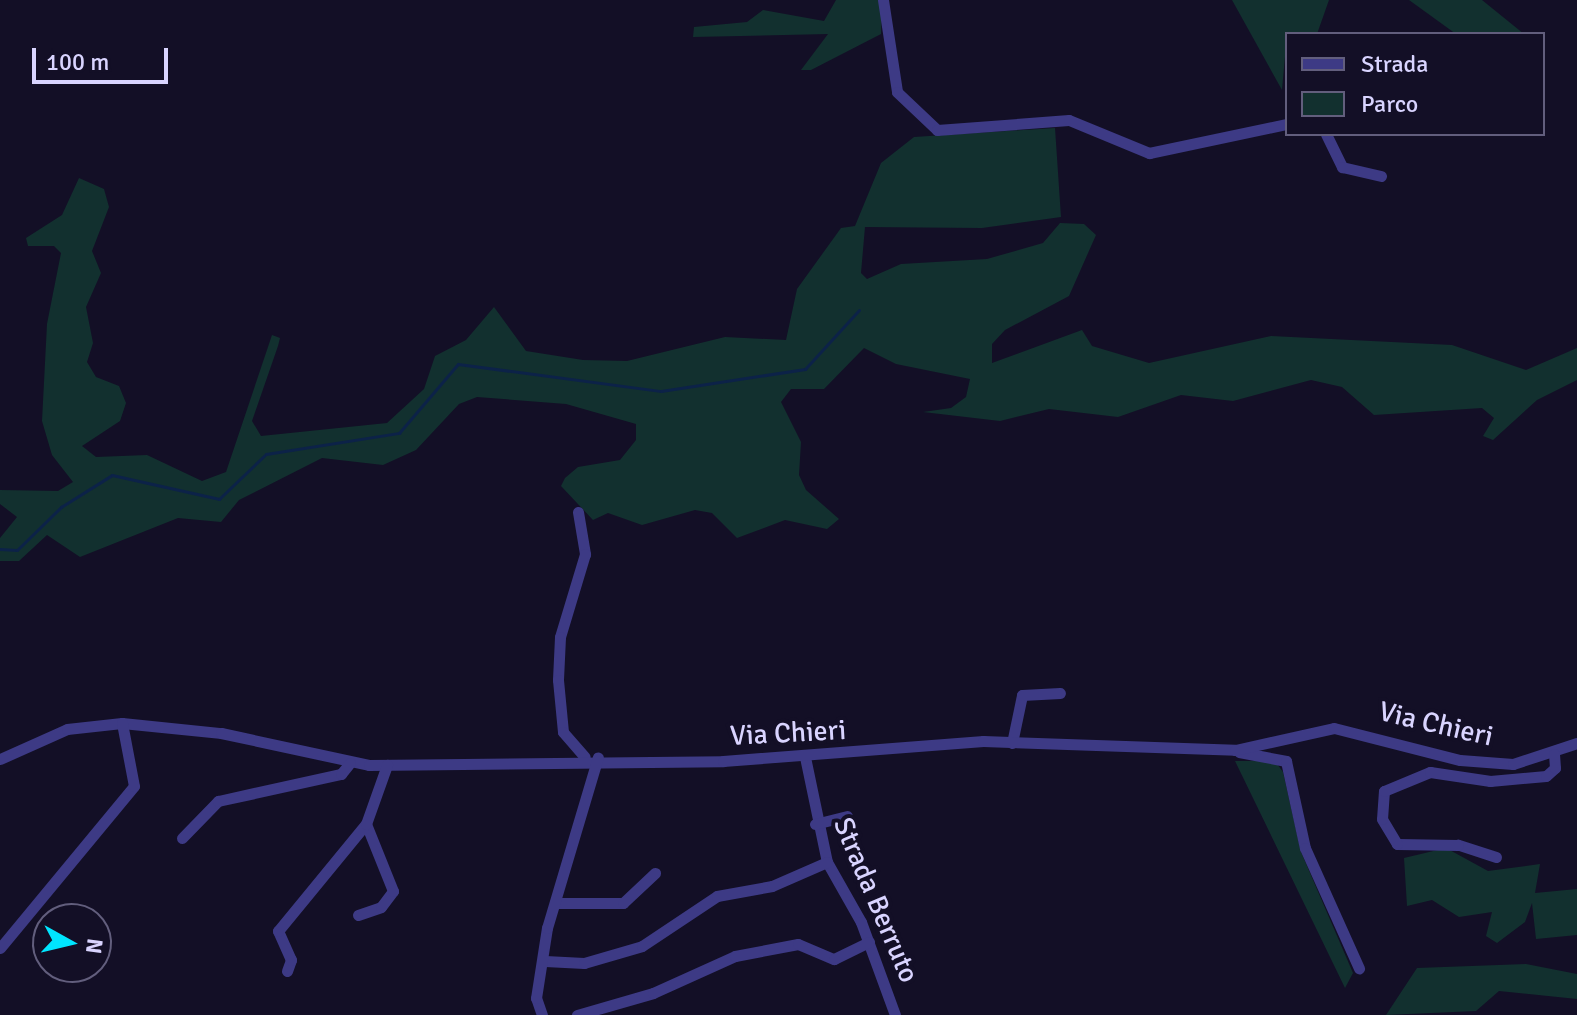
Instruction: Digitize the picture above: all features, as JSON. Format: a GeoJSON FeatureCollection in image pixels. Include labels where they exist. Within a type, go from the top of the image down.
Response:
{"type":"FeatureCollection","features":[{"type":"Feature","properties":{"kind":"street"},"geometry":{"type":"LineString","coordinates":[[883,0],[897,92],[937,130],[1069,120],[1149,153],[1285,124]]}},
{"type":"Feature","properties":{"kind":"street"},"geometry":{"type":"LineString","coordinates":[[1327,136],[1342,167],[1381,176]]}},
{"type":"Feature","properties":{"kind":"street"},"geometry":{"type":"LineString","coordinates":[[578,512],[585,554],[560,637],[558,680],[563,732],[585,757]]}},
{"type":"Feature","properties":{"kind":"street"},"geometry":{"type":"LineString","coordinates":[[1012,743],[1022,695],[1060,693]]}},
{"type":"Feature","properties":{"kind":"street"},"geometry":{"type":"LineString","coordinates":[[0,948],[134,786],[122,723]]}},
{"type":"Feature","properties":{"kind":"street","name":"Via Chieri"},"geometry":{"type":"LineString","coordinates":[[0,759],[67,729],[122,723],[221,733],[350,763],[387,765],[585,757],[805,757],[1012,743],[1235,750],[1334,728],[1487,764],[1554,754],[1577,743]]}},
{"type":"Feature","properties":{"kind":"street"},"geometry":{"type":"LineString","coordinates":[[1235,750],[1286,761],[1305,848],[1359,968]]}},
{"type":"Feature","properties":{"kind":"street"},"geometry":{"type":"LineString","coordinates":[[1496,857],[1458,845],[1397,844],[1382,819],[1384,791],[1430,772],[1490,781],[1550,775],[1554,754]]}},
{"type":"Feature","properties":{"kind":"street"},"geometry":{"type":"LineString","coordinates":[[542,1015],[536,998],[556,903],[598,757]]}},
{"type":"Feature","properties":{"kind":"street","name":"Strada Berruto"},"geometry":{"type":"LineString","coordinates":[[805,757],[815,824],[827,862],[869,942],[895,1015]]}},
{"type":"Feature","properties":{"kind":"street"},"geometry":{"type":"LineString","coordinates":[[182,838],[218,801],[341,774],[350,763]]}},
{"type":"Feature","properties":{"kind":"street"},"geometry":{"type":"LineString","coordinates":[[287,971],[291,960],[280,927],[366,824],[387,765]]}},
{"type":"Feature","properties":{"kind":"street"},"geometry":{"type":"LineString","coordinates":[[815,824],[847,816]]}},
{"type":"Feature","properties":{"kind":"street"},"geometry":{"type":"LineString","coordinates":[[358,915],[381,907],[393,891],[366,824]]}},
{"type":"Feature","properties":{"kind":"street"},"geometry":{"type":"LineString","coordinates":[[545,961],[584,963],[642,946],[717,896],[772,886],[827,862]]}},
{"type":"Feature","properties":{"kind":"street"},"geometry":{"type":"LineString","coordinates":[[556,903],[623,903],[655,873]]}},
{"type":"Feature","properties":{"kind":"street"},"geometry":{"type":"LineString","coordinates":[[577,1015],[653,993],[735,956],[798,944],[834,959],[869,942]]}},
{"type":"Feature","properties":{"kind":"green space"},"geometry":{"type":"Polygon","coordinates":[[[836,0],[882,0],[881,34],[811,70],[801,70],[828,34],[693,37],[694,27],[747,22],[763,10],[824,21],[836,0]]]}},
{"type":"Feature","properties":{"kind":"green space"},"geometry":{"type":"Polygon","coordinates":[[[1232,0],[1329,0],[1318,32],[1285,32],[1282,90],[1232,0]]]}},
{"type":"Feature","properties":{"kind":"green space"},"geometry":{"type":"Polygon","coordinates":[[[1409,0],[1482,0],[1522,32],[1453,32],[1409,0]]]}},
{"type":"Feature","properties":{"kind":"green space"},"geometry":{"type":"Polygon","coordinates":[[[1055,128],[1061,217],[982,228],[865,227],[861,273],[867,279],[901,264],[987,259],[1043,243],[1060,223],[1084,224],[1096,235],[1069,296],[1005,330],[992,344],[992,363],[1082,330],[1092,346],[1149,363],[1271,336],[1452,345],[1526,370],[1577,348],[1577,380],[1537,400],[1493,440],[1483,436],[1494,418],[1482,408],[1374,415],[1342,387],[1311,380],[1233,401],[1181,395],[1118,417],[1049,409],[1000,421],[923,412],[951,408],[966,397],[970,379],[896,364],[864,348],[824,389],[791,389],[781,402],[801,442],[799,475],[806,490],[839,519],[827,529],[785,520],[737,538],[712,513],[695,510],[642,525],[608,513],[593,520],[561,486],[578,467],[620,460],[636,440],[636,424],[566,404],[477,397],[459,404],[416,450],[383,465],[322,458],[239,500],[221,522],[178,518],[80,557],[47,535],[19,561],[0,561],[0,538],[17,517],[0,504],[0,490],[58,491],[73,482],[52,455],[42,421],[47,324],[61,253],[54,246],[28,246],[26,238],[62,215],[79,178],[104,189],[109,207],[92,251],[101,273],[86,307],[93,343],[87,362],[96,377],[119,386],[126,403],[120,421],[82,446],[96,457],[147,455],[202,481],[226,472],[272,335],[280,338],[252,421],[261,436],[387,423],[424,389],[435,356],[466,340],[494,307],[526,351],[583,360],[627,361],[725,337],[786,340],[797,289],[841,228],[855,226],[881,163],[914,137],[1055,128]]]}},
{"type":"Feature","properties":{"kind":"green space"},"geometry":{"type":"Polygon","coordinates":[[[1235,761],[1275,761],[1283,772],[1301,852],[1353,973],[1345,988],[1235,761]]]}},
{"type":"Feature","properties":{"kind":"green space"},"geometry":{"type":"Polygon","coordinates":[[[1446,848],[1488,871],[1540,864],[1535,893],[1577,889],[1577,935],[1536,939],[1532,903],[1525,922],[1497,943],[1486,936],[1492,912],[1459,917],[1432,900],[1407,906],[1404,858],[1446,848]]]}},
{"type":"Feature","properties":{"kind":"green space"},"geometry":{"type":"Polygon","coordinates":[[[1526,964],[1577,974],[1577,999],[1499,991],[1476,1011],[1386,1015],[1417,968],[1526,964]]]}},
{"type":"Feature","properties":{"kind":"waterway"},"geometry":{"type":"LineString","coordinates":[[0,549],[17,550],[61,507],[112,475],[219,499],[266,454],[399,433],[458,364],[661,391],[805,369],[859,310]]}}]}
